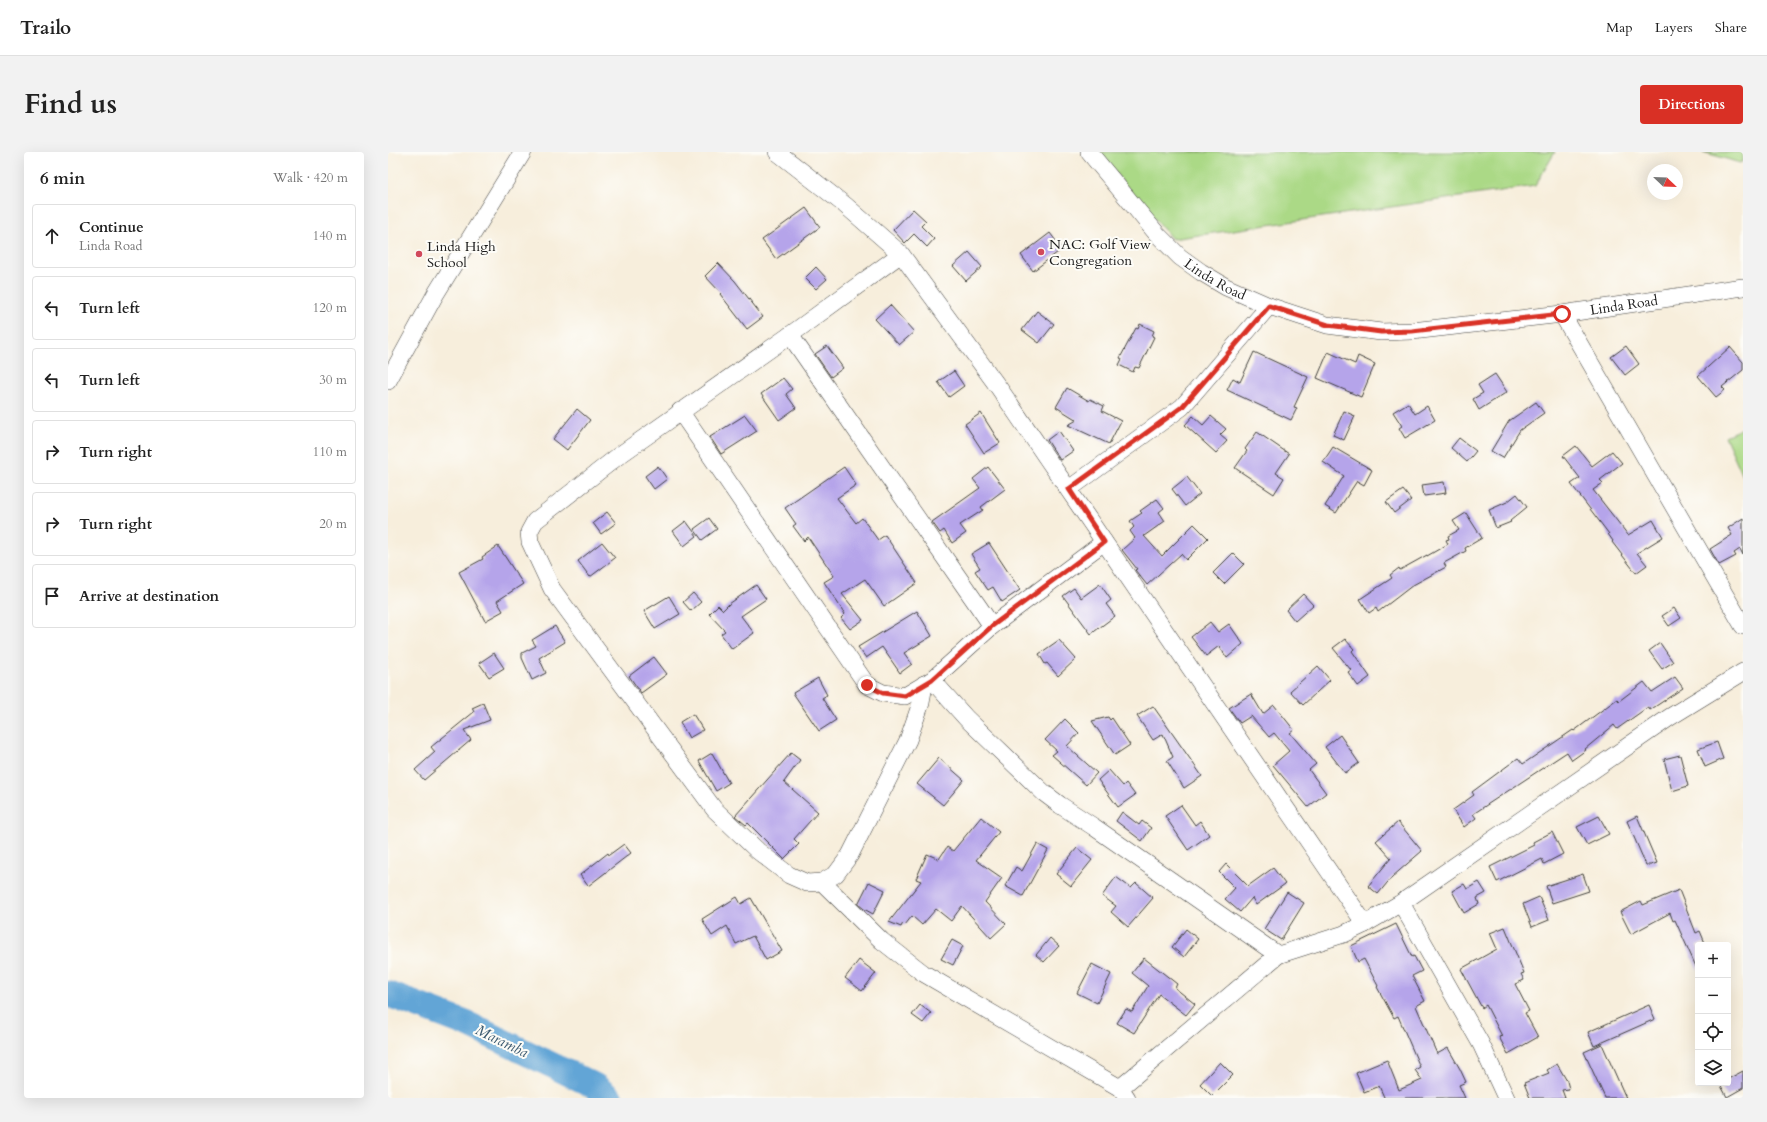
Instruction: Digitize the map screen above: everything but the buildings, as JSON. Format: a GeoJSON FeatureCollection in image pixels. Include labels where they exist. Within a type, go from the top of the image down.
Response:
{"type":"FeatureCollection","features":[{"type":"Feature","properties":{"kind":"street"},"geometry":{"type":"LineString","coordinates":[[388,381],[435,295],[524,152]]}},
{"type":"Feature","properties":{"kind":"street"},"geometry":{"type":"LineString","coordinates":[[777,152],[845,205],[901,254],[999,388],[1069,489],[1365,924]]}},
{"type":"Feature","properties":{"kind":"street","name":"Linda Road"},"geometry":{"type":"LineString","coordinates":[[1089,152],[1157,234],[1180,257],[1226,288],[1269,306],[1328,325],[1381,332],[1412,331],[1562,314],[1743,287]]}},
{"type":"Feature","properties":{"kind":"street"},"geometry":{"type":"LineString","coordinates":[[901,254],[790,335],[616,457],[535,521],[529,532],[530,542],[552,589],[714,809],[758,851],[789,875],[807,883],[822,882],[836,874],[850,855],[908,740],[928,682]]}},
{"type":"Feature","properties":{"kind":"street"},"geometry":{"type":"LineString","coordinates":[[1069,489],[1182,407],[1269,306]]}},
{"type":"Feature","properties":{"kind":"street"},"geometry":{"type":"LineString","coordinates":[[1562,314],[1743,626]]}},
{"type":"Feature","properties":{"kind":"street"},"geometry":{"type":"LineString","coordinates":[[790,335],[992,626]]}},
{"type":"Feature","properties":{"kind":"street"},"geometry":{"type":"LineString","coordinates":[[680,411],[867,685],[883,693],[905,696],[928,682],[992,626],[1104,542]]}},
{"type":"Feature","properties":{"kind":"street"},"geometry":{"type":"LineString","coordinates":[[822,882],[882,941],[923,973],[1124,1093],[1278,955],[1344,934],[1365,924],[1401,903],[1670,717],[1743,672]]}},
{"type":"Feature","properties":{"kind":"street"},"geometry":{"type":"LineString","coordinates":[[928,682],[1038,787],[1060,805],[1100,831],[1278,955]]}},
{"type":"Feature","properties":{"kind":"street"},"geometry":{"type":"LineString","coordinates":[[1401,903],[1481,1044],[1506,1098]]}},
{"type":"Feature","properties":{"kind":"green space"},"geometry":{"type":"Polygon","coordinates":[[[1097,152],[1555,152],[1535,186],[1172,239],[1097,152]]]}},
{"type":"Feature","properties":{"kind":"green space"},"geometry":{"type":"Polygon","coordinates":[[[1703,152],[1743,152],[1743,161],[1740,163],[1703,152]]]}},
{"type":"Feature","properties":{"kind":"green space"},"geometry":{"type":"Polygon","coordinates":[[[1743,428],[1743,476],[1725,436],[1743,428]]]}},
{"type":"Feature","properties":{"kind":"waterway","name":"Maramba"},"geometry":{"type":"LineString","coordinates":[[388,994],[467,1024],[595,1086],[610,1098]]}},
{"type":"Feature","properties":{"kind":"place","name":"NAC: Golf View Congregation"},"geometry":{"type":"Point","coordinates":[1041,252]}},
{"type":"Feature","properties":{"kind":"place","name":"Linda High School"},"geometry":{"type":"Point","coordinates":[419,254]}},
{"type":"Feature","properties":{"kind":"route"},"geometry":{"type":"LineString","coordinates":[[867,685],[883,693],[905,696],[932,680],[992,626],[1104,542],[1069,489],[1182,407],[1269,306],[1328,325],[1364,331],[1381,332],[1412,331],[1562,314]]}}]}
